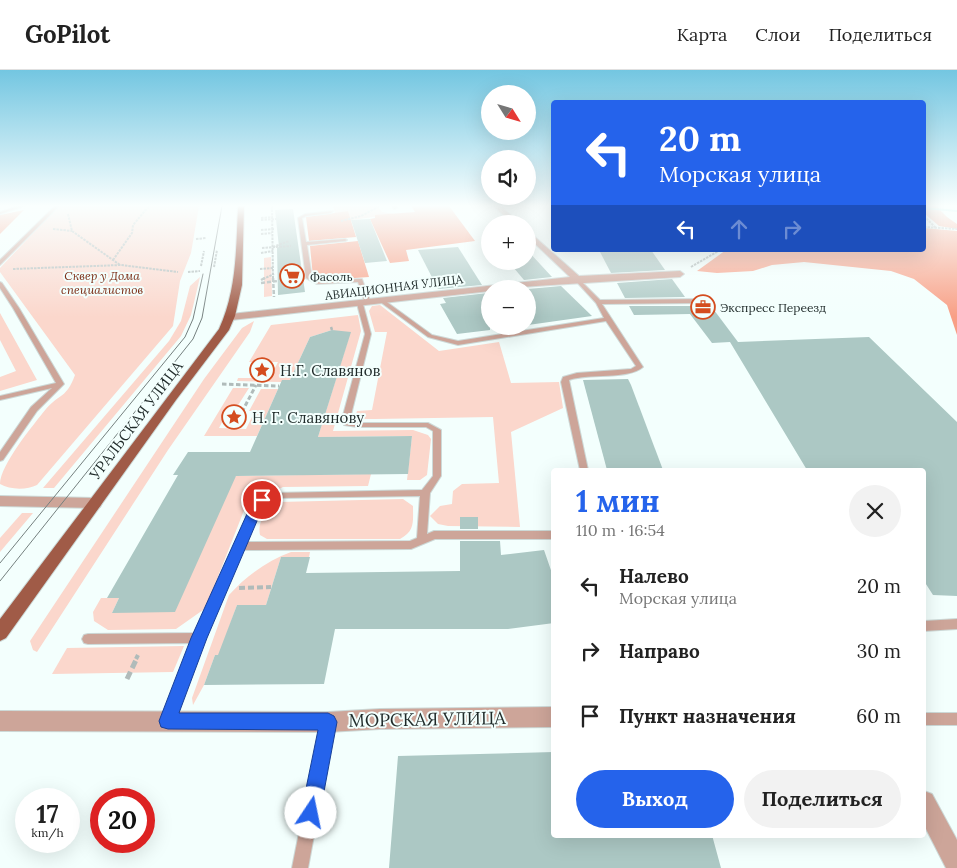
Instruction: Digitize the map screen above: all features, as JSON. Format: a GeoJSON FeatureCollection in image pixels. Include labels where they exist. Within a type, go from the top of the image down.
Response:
{"type":"FeatureCollection","features":[{"type":"Feature","properties":{"kind":"main road","name":"УРАЛЬСКАЯ УЛИЦА"},"geometry":{"type":"LineString","coordinates":[[0,633],[224,330],[231,318],[236,284],[239,243]]}},
{"type":"Feature","properties":{"kind":"street"},"geometry":{"type":"LineString","coordinates":[[539,243],[577,279]]}},
{"type":"Feature","properties":{"kind":"street","name":"АВИАЦИОННАЯ УЛИЦА"},"geometry":{"type":"LineString","coordinates":[[231,318],[577,279],[680,274]]}},
{"type":"Feature","properties":{"kind":"street"},"geometry":{"type":"LineString","coordinates":[[0,501],[95,502]]}},
{"type":"Feature","properties":{"kind":"street","name":"МОРСКАЯ УЛИЦА"},"geometry":{"type":"LineString","coordinates":[[0,721],[328,722],[380,719],[551,717]]}},
{"type":"Feature","properties":{"kind":"street"},"geometry":{"type":"LineString","coordinates":[[926,806],[957,864]]}},
{"type":"Feature","properties":{"kind":"lane"},"geometry":{"type":"LineString","coordinates":[[0,262],[19,243]]}},
{"type":"Feature","properties":{"kind":"lane"},"geometry":{"type":"LineString","coordinates":[[312,243],[304,244],[309,278],[317,282],[360,280],[368,334],[346,419],[352,425],[428,425],[437,430],[436,476],[425,493],[422,541]]}},
{"type":"Feature","properties":{"kind":"lane"},"geometry":{"type":"LineString","coordinates":[[577,279],[598,302],[640,367],[632,371],[577,375],[566,379],[565,382],[584,468]]}},
{"type":"Feature","properties":{"kind":"lane"},"geometry":{"type":"LineString","coordinates":[[0,284],[60,384]]}},
{"type":"Feature","properties":{"kind":"lane"},"geometry":{"type":"LineString","coordinates":[[382,301],[430,336],[458,343],[608,319]]}},
{"type":"Feature","properties":{"kind":"lane"},"geometry":{"type":"LineString","coordinates":[[598,302],[702,301]]}},
{"type":"Feature","properties":{"kind":"lane"},"geometry":{"type":"LineString","coordinates":[[0,398],[60,384]]}},
{"type":"Feature","properties":{"kind":"lane"},"geometry":{"type":"LineString","coordinates":[[0,458],[34,408],[60,384]]}},
{"type":"Feature","properties":{"kind":"lane"},"geometry":{"type":"LineString","coordinates":[[168,721],[199,638],[258,505],[274,494],[425,493]]}},
{"type":"Feature","properties":{"kind":"lane"},"geometry":{"type":"LineString","coordinates":[[240,546],[411,545],[434,535],[551,535]]}},
{"type":"Feature","properties":{"kind":"lane"},"geometry":{"type":"LineString","coordinates":[[926,626],[957,624]]}},
{"type":"Feature","properties":{"kind":"lane"},"geometry":{"type":"LineString","coordinates":[[88,638],[199,638]]}},
{"type":"Feature","properties":{"kind":"lane"},"geometry":{"type":"LineString","coordinates":[[926,719],[957,719]]}},
{"type":"Feature","properties":{"kind":"lane"},"geometry":{"type":"LineString","coordinates":[[300,868],[328,722]]}},
{"type":"Feature","properties":{"kind":"path"},"geometry":{"type":"LineString","coordinates":[[89,243],[121,265]]}},
{"type":"Feature","properties":{"kind":"path"},"geometry":{"type":"LineString","coordinates":[[113,260],[125,243]]}},
{"type":"Feature","properties":{"kind":"path"},"geometry":{"type":"LineString","coordinates":[[273,243],[274,300]]}},
{"type":"Feature","properties":{"kind":"path"},"geometry":{"type":"LineString","coordinates":[[262,248],[273,247]]}},
{"type":"Feature","properties":{"kind":"path"},"geometry":{"type":"LineString","coordinates":[[214,267],[217,250]]}},
{"type":"Feature","properties":{"kind":"path"},"geometry":{"type":"LineString","coordinates":[[201,266],[204,251]]}},
{"type":"Feature","properties":{"kind":"path"},"geometry":{"type":"LineString","coordinates":[[261,253],[273,252]]}},
{"type":"Feature","properties":{"kind":"path"},"geometry":{"type":"LineString","coordinates":[[690,268],[717,252]]}},
{"type":"Feature","properties":{"kind":"path"},"geometry":{"type":"LineString","coordinates":[[10,270],[121,265],[178,272]]}},
{"type":"Feature","properties":{"kind":"path"},"geometry":{"type":"LineString","coordinates":[[260,269],[274,268]]}},
{"type":"Feature","properties":{"kind":"path"},"geometry":{"type":"LineString","coordinates":[[188,272],[200,270]]}},
{"type":"Feature","properties":{"kind":"path"},"geometry":{"type":"LineString","coordinates":[[274,274],[261,281],[278,282]]}},
{"type":"Feature","properties":{"kind":"path"},"geometry":{"type":"LineString","coordinates":[[222,384],[279,386]]}},
{"type":"Feature","properties":{"kind":"path"},"geometry":{"type":"LineString","coordinates":[[242,412],[256,385]]}},
{"type":"Feature","properties":{"kind":"path"},"geometry":{"type":"LineString","coordinates":[[221,588],[272,587]]}},
{"type":"Feature","properties":{"kind":"path"},"geometry":{"type":"LineString","coordinates":[[127,679],[145,638]]}},
{"type":"Feature","properties":{"kind":"green space","name":"Сквер у Дома специалистов"},"geometry":{"type":"Polygon","coordinates":[[[24,243],[193,243],[191,253],[180,281],[173,326],[37,485],[28,488],[18,489],[0,484],[5,466],[26,434],[46,409],[66,392],[75,375],[0,272],[0,268],[24,243]]]}},
{"type":"Feature","properties":{"kind":"green space"},"geometry":{"type":"Polygon","coordinates":[[[271,257],[272,296],[264,297],[264,258],[271,257]]]}},
{"type":"Feature","properties":{"kind":"green space"},"geometry":{"type":"Polygon","coordinates":[[[200,277],[191,315],[181,336],[54,488],[43,488],[169,341],[181,321],[190,286],[200,277]]]}},
{"type":"Feature","properties":{"kind":"green space"},"geometry":{"type":"Polygon","coordinates":[[[380,305],[439,351],[499,342],[511,383],[559,382],[563,408],[511,432],[520,527],[448,526],[438,524],[430,516],[440,506],[452,504],[453,491],[462,484],[499,483],[493,417],[365,419],[356,414],[357,411],[372,410],[387,332],[375,332],[369,311],[372,306],[380,305]]]}},
{"type":"Feature","properties":{"kind":"green space"},"geometry":{"type":"Polygon","coordinates":[[[0,313],[37,380],[0,391],[0,377],[16,371],[0,340],[0,313]]]}},
{"type":"Feature","properties":{"kind":"green space"},"geometry":{"type":"Polygon","coordinates":[[[358,315],[361,331],[333,431],[413,430],[428,435],[431,439],[427,475],[420,480],[407,480],[412,436],[318,437],[349,337],[332,330],[310,337],[290,380],[281,382],[237,381],[238,378],[270,378],[278,362],[249,362],[271,325],[358,315]]]}},
{"type":"Feature","properties":{"kind":"green space"},"geometry":{"type":"Polygon","coordinates":[[[254,321],[250,332],[168,450],[37,652],[33,650],[30,641],[204,379],[242,328],[254,321]]]}},
{"type":"Feature","properties":{"kind":"green space"},"geometry":{"type":"Polygon","coordinates":[[[233,388],[249,388],[235,410],[228,411],[219,428],[246,429],[255,411],[249,411],[261,389],[278,389],[257,436],[204,436],[233,388]]]}},
{"type":"Feature","properties":{"kind":"green space"},"geometry":{"type":"Polygon","coordinates":[[[371,474],[368,486],[283,487],[277,490],[252,490],[208,602],[203,610],[176,629],[108,630],[94,621],[93,612],[101,598],[119,598],[112,613],[236,476],[371,474]]]}},
{"type":"Feature","properties":{"kind":"green space"},"geometry":{"type":"Polygon","coordinates":[[[403,499],[413,506],[413,521],[411,529],[400,539],[267,539],[260,535],[260,525],[264,515],[279,502],[403,499]]]}},
{"type":"Feature","properties":{"kind":"green space"},"geometry":{"type":"Polygon","coordinates":[[[22,513],[33,513],[0,552],[0,538],[22,513]]]}},
{"type":"Feature","properties":{"kind":"green space"},"geometry":{"type":"Polygon","coordinates":[[[291,552],[310,552],[309,557],[281,557],[266,605],[237,605],[219,655],[215,655],[204,685],[193,705],[192,698],[229,595],[257,570],[274,560],[291,552]]]}},
{"type":"Feature","properties":{"kind":"green space"},"geometry":{"type":"Polygon","coordinates":[[[184,646],[173,672],[52,674],[67,648],[184,646]]]}},
{"type":"Feature","properties":{"kind":"shaded area"},"geometry":{"type":"Polygon","coordinates":[[[359,243],[369,277],[326,280],[313,277],[310,246],[359,243]]]}},
{"type":"Feature","properties":{"kind":"shaded area"},"geometry":{"type":"Polygon","coordinates":[[[381,243],[458,243],[406,250],[409,261],[390,263],[381,243]]]}},
{"type":"Feature","properties":{"kind":"shaded area"},"geometry":{"type":"Polygon","coordinates":[[[926,243],[957,243],[957,335],[947,305],[914,279],[891,271],[804,262],[772,265],[753,271],[717,273],[697,271],[723,252],[926,252],[926,243]]]}},
{"type":"Feature","properties":{"kind":"building"},"geometry":{"type":"Polygon","coordinates":[[[279,243],[298,243],[305,292],[278,295],[277,248],[279,247],[279,243]]]}},
{"type":"Feature","properties":{"kind":"building"},"geometry":{"type":"Polygon","coordinates":[[[359,243],[380,243],[387,261],[365,263],[359,243]]]}},
{"type":"Feature","properties":{"kind":"building"},"geometry":{"type":"Polygon","coordinates":[[[458,247],[481,285],[438,289],[418,250],[458,247]]]}},
{"type":"Feature","properties":{"kind":"building"},"geometry":{"type":"Polygon","coordinates":[[[600,252],[652,252],[665,270],[611,273],[600,252]]]}},
{"type":"Feature","properties":{"kind":"building"},"geometry":{"type":"Polygon","coordinates":[[[536,260],[552,277],[524,280],[516,270],[536,270],[536,260]]]}},
{"type":"Feature","properties":{"kind":"building"},"geometry":{"type":"Polygon","coordinates":[[[672,279],[685,297],[625,298],[617,283],[672,279]]]}},
{"type":"Feature","properties":{"kind":"building"},"geometry":{"type":"Polygon","coordinates":[[[561,286],[592,316],[536,324],[536,288],[561,286]]]}},
{"type":"Feature","properties":{"kind":"building"},"geometry":{"type":"Polygon","coordinates":[[[481,294],[481,331],[457,334],[440,304],[446,303],[443,298],[481,294]]]}},
{"type":"Feature","properties":{"kind":"building"},"geometry":{"type":"Polygon","coordinates":[[[629,306],[711,306],[738,342],[869,337],[957,422],[957,596],[933,595],[926,584],[926,468],[806,468],[730,342],[712,343],[690,314],[634,315],[629,306]]]}},
{"type":"Feature","properties":{"kind":"building"},"geometry":{"type":"Polygon","coordinates":[[[332,330],[351,332],[318,437],[412,436],[408,474],[236,476],[175,612],[112,613],[119,598],[107,598],[178,475],[173,475],[188,452],[250,452],[282,380],[290,380],[310,337],[332,330]]]}},
{"type":"Feature","properties":{"kind":"building"},"geometry":{"type":"Polygon","coordinates":[[[628,379],[662,468],[606,468],[583,380],[628,379]]]}},
{"type":"Feature","properties":{"kind":"building"},"geometry":{"type":"Polygon","coordinates":[[[460,517],[478,517],[478,529],[460,529],[460,517]]]}},
{"type":"Feature","properties":{"kind":"building"},"geometry":{"type":"Polygon","coordinates":[[[460,541],[500,541],[501,555],[544,550],[551,570],[551,623],[508,629],[335,629],[324,684],[204,685],[215,655],[218,655],[237,605],[266,605],[281,557],[310,557],[306,573],[460,571],[460,541]]]}},
{"type":"Feature","properties":{"kind":"building"},"geometry":{"type":"Polygon","coordinates":[[[551,752],[551,838],[713,838],[721,868],[389,868],[398,756],[551,752]]]}},
{"type":"Feature","properties":{"kind":"tram line"},"geometry":{"type":"LineString","coordinates":[[0,581],[193,339],[202,318],[215,243]]}},
{"type":"Feature","properties":{"kind":"tram line"},"geometry":{"type":"LineString","coordinates":[[0,563],[185,337],[193,319],[203,274]]}},
{"type":"Feature","properties":{"kind":"place","name":"Фасоль"},"geometry":{"type":"Point","coordinates":[292,276]}},
{"type":"Feature","properties":{"kind":"place","name":"Экспресс Переезд"},"geometry":{"type":"Point","coordinates":[703,307]}},
{"type":"Feature","properties":{"kind":"place","name":"Н.Г. Славянов"},"geometry":{"type":"Point","coordinates":[262,370]}},
{"type":"Feature","properties":{"kind":"place","name":"Н. Г. Славянову"},"geometry":{"type":"Point","coordinates":[234,417]}},
{"type":"Feature","properties":{"kind":"route"},"geometry":{"type":"LineString","coordinates":[[262,500],[258,505],[199,638],[168,721],[328,722],[311,813]]}}]}
